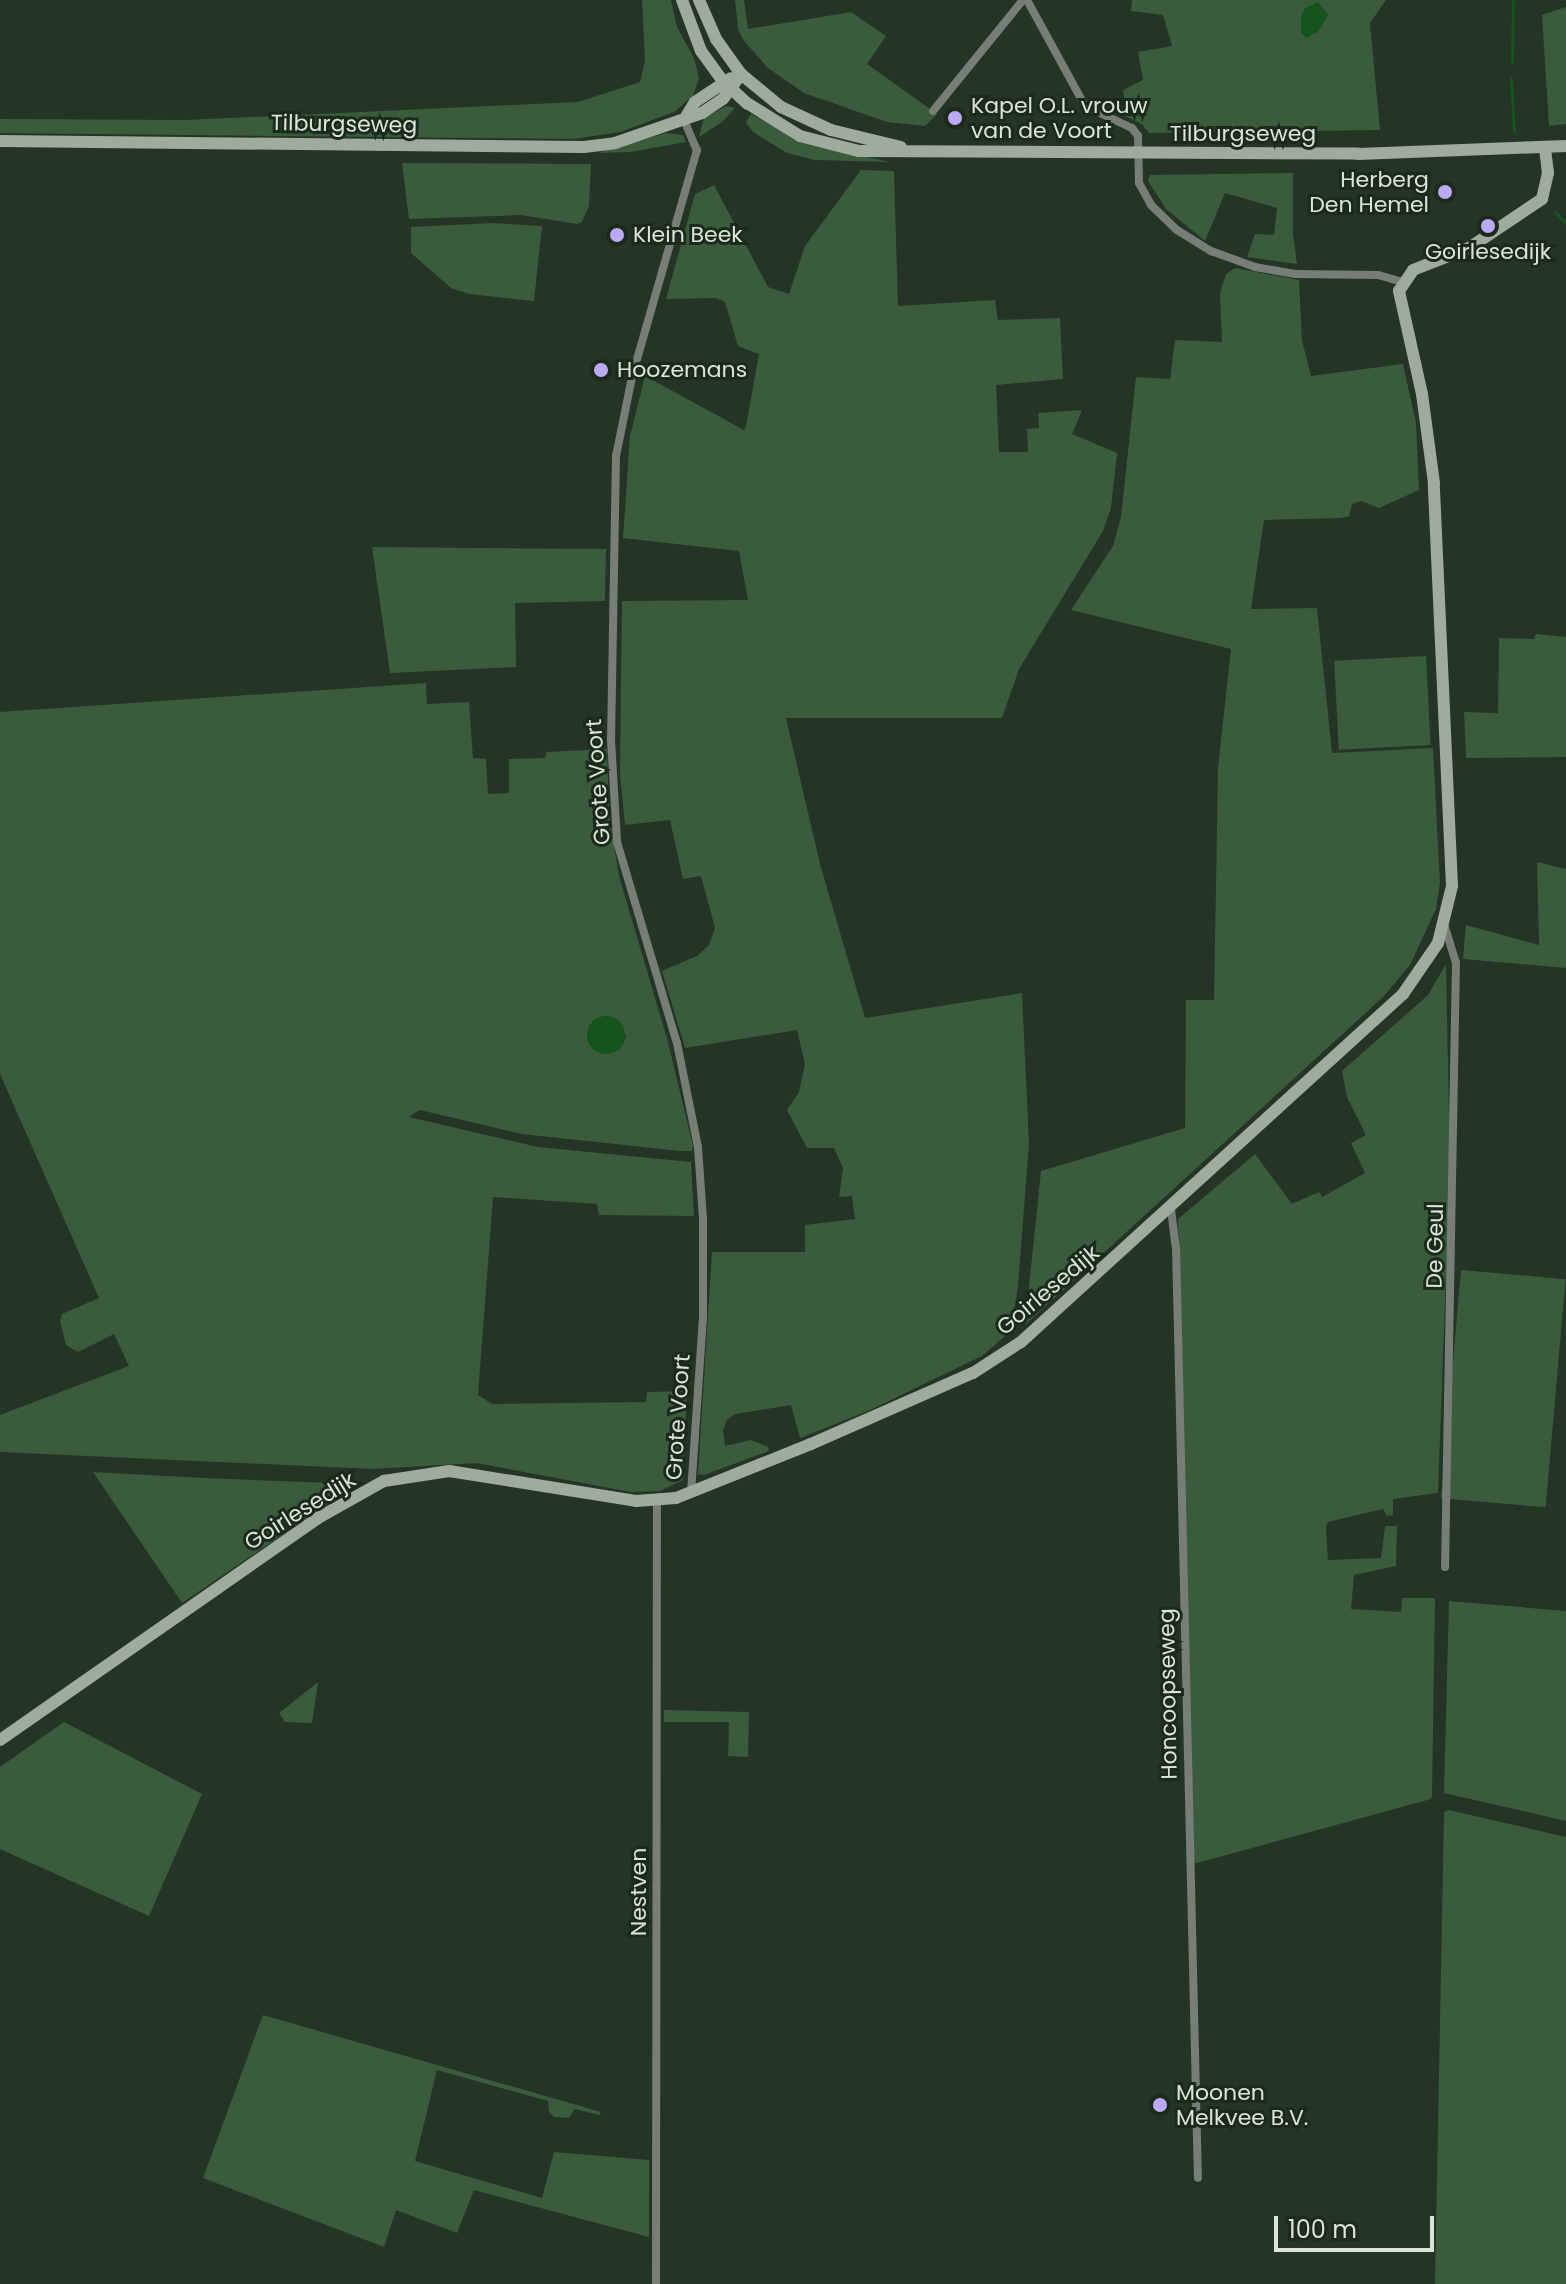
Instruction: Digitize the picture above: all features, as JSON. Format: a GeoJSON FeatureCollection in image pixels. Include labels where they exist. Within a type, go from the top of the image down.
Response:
{"type":"FeatureCollection","features":[{"type":"Feature","properties":{"kind":"street","name":"Tilburgseweg"},"geometry":{"type":"LineString","coordinates":[[682,0],[701,51],[727,85],[772,121],[800,136],[859,151],[1358,154],[1566,146]]}},
{"type":"Feature","properties":{"kind":"street","name":"Tilburgseweg"},"geometry":{"type":"LineString","coordinates":[[699,0],[716,39],[741,74],[781,107],[807,122],[919,152]]}},
{"type":"Feature","properties":{"kind":"street"},"geometry":{"type":"LineString","coordinates":[[933,111],[1025,0],[1085,106],[1132,128],[1138,136],[1139,183],[1151,205],[1177,230],[1211,251],[1255,267],[1295,274],[1378,275],[1403,282],[1413,270],[1469,248],[1542,199],[1548,173],[1545,148]]}},
{"type":"Feature","properties":{"kind":"street","name":"Tilburgseweg"},"geometry":{"type":"LineString","coordinates":[[0,141],[584,147],[615,143],[684,120],[695,102],[741,74]]}},
{"type":"Feature","properties":{"kind":"street","name":"Grote Voort"},"geometry":{"type":"LineString","coordinates":[[684,120],[697,150],[632,377],[616,456],[611,740],[617,842],[677,1043],[698,1147],[703,1219],[703,1317],[691,1493]]}},
{"type":"Feature","properties":{"kind":"street","name":"Goirlesedijk"},"geometry":{"type":"LineString","coordinates":[[0,1740],[318,1518],[384,1481],[449,1471],[611,1498],[657,1501],[691,1493],[973,1373],[1021,1342],[1171,1209],[1403,994],[1426,965],[1445,927],[1452,886],[1434,483],[1422,394],[1399,303],[1403,282]]}},
{"type":"Feature","properties":{"kind":"street","name":"De Geul"},"geometry":{"type":"LineString","coordinates":[[1445,927],[1456,962],[1445,1567]]}},
{"type":"Feature","properties":{"kind":"street","name":"Honcoopseweg"},"geometry":{"type":"LineString","coordinates":[[1171,1209],[1176,1247],[1198,2178]]}},
{"type":"Feature","properties":{"kind":"street","name":"Nestven"},"geometry":{"type":"LineString","coordinates":[[656,2284],[657,1501]]}},
{"type":"Feature","properties":{"kind":"shaded area"},"geometry":{"type":"Polygon","coordinates":[[[642,0],[671,0],[677,27],[694,58],[699,78],[693,96],[674,112],[620,132],[573,139],[0,133],[0,119],[186,120],[578,102],[640,82],[645,61],[642,0]]]}},
{"type":"Feature","properties":{"kind":"shaded area"},"geometry":{"type":"Polygon","coordinates":[[[735,0],[744,0],[748,29],[851,12],[886,36],[867,64],[937,114],[925,126],[887,122],[804,93],[768,68],[744,41],[738,29],[735,0]]]}},
{"type":"Feature","properties":{"kind":"shaded area"},"geometry":{"type":"Polygon","coordinates":[[[1132,0],[1386,0],[1370,23],[1380,130],[1149,133],[1142,124],[1122,115],[1126,108],[1123,90],[1143,80],[1138,52],[1172,46],[1163,15],[1131,11],[1132,0]]]}},
{"type":"Feature","properties":{"kind":"shaded area"},"geometry":{"type":"Polygon","coordinates":[[[1318,2],[1328,15],[1319,31],[1306,38],[1301,33],[1301,16],[1305,8],[1318,2]]]}},
{"type":"Feature","properties":{"kind":"shaded area"},"geometry":{"type":"Polygon","coordinates":[[[1566,7],[1566,124],[1549,126],[1542,15],[1566,7]]]}},
{"type":"Feature","properties":{"kind":"shaded area"},"geometry":{"type":"Polygon","coordinates":[[[726,106],[735,108],[722,122],[699,137],[704,118],[726,106]]]}},
{"type":"Feature","properties":{"kind":"shaded area"},"geometry":{"type":"Polygon","coordinates":[[[751,114],[811,145],[890,162],[815,160],[787,153],[753,132],[746,122],[751,114]]]}},
{"type":"Feature","properties":{"kind":"shaded area"},"geometry":{"type":"Polygon","coordinates":[[[666,133],[683,135],[686,142],[631,152],[597,153],[666,133]]]}},
{"type":"Feature","properties":{"kind":"shaded area"},"geometry":{"type":"Polygon","coordinates":[[[402,163],[591,164],[589,206],[582,222],[577,224],[521,215],[409,219],[402,163]]]}},
{"type":"Feature","properties":{"kind":"shaded area"},"geometry":{"type":"Polygon","coordinates":[[[861,170],[894,171],[898,306],[995,300],[998,320],[1060,318],[1063,379],[996,385],[999,452],[1028,452],[1027,429],[1039,428],[1038,413],[1082,410],[1072,434],[1117,453],[1111,508],[1103,531],[1019,669],[1002,718],[786,718],[820,864],[865,1018],[1022,993],[1029,1144],[1018,1286],[1011,1331],[982,1356],[868,1411],[800,1438],[791,1405],[735,1414],[727,1420],[723,1430],[725,1446],[751,1440],[768,1447],[769,1451],[704,1475],[698,1474],[712,1252],[805,1252],[805,1225],[855,1219],[852,1196],[839,1197],[843,1168],[834,1148],[807,1148],[787,1110],[799,1092],[805,1064],[797,1030],[685,1048],[662,971],[697,956],[709,945],[715,928],[701,876],[683,879],[670,820],[625,825],[620,774],[622,601],[748,600],[739,551],[623,538],[630,436],[645,376],[744,430],[746,426],[759,354],[738,346],[725,302],[716,298],[666,299],[695,194],[714,185],[768,287],[789,294],[805,246],[861,170]]]}},
{"type":"Feature","properties":{"kind":"shaded area"},"geometry":{"type":"Polygon","coordinates":[[[1293,173],[1293,234],[1297,264],[1247,257],[1255,234],[1274,235],[1277,208],[1225,193],[1205,241],[1166,209],[1148,181],[1150,175],[1293,173]]]}},
{"type":"Feature","properties":{"kind":"shaded area"},"geometry":{"type":"Polygon","coordinates":[[[493,223],[542,226],[534,301],[469,294],[451,288],[411,253],[411,227],[493,223]]]}},
{"type":"Feature","properties":{"kind":"shaded area"},"geometry":{"type":"Polygon","coordinates":[[[1235,268],[1299,280],[1302,340],[1311,376],[1403,364],[1416,423],[1419,490],[1379,508],[1361,501],[1352,504],[1349,516],[1341,518],[1264,520],[1251,609],[1317,608],[1332,753],[1433,748],[1440,883],[1436,909],[1410,965],[1384,996],[1025,1325],[1041,1171],[1185,1128],[1186,1000],[1214,1000],[1218,768],[1231,649],[1071,610],[1113,546],[1121,517],[1136,377],[1170,379],[1175,340],[1222,342],[1220,293],[1226,274],[1235,268]]]}},
{"type":"Feature","properties":{"kind":"shaded area"},"geometry":{"type":"Polygon","coordinates":[[[372,547],[606,549],[605,601],[515,603],[516,667],[390,673],[372,547]]]}},
{"type":"Feature","properties":{"kind":"shaded area"},"geometry":{"type":"Polygon","coordinates":[[[1536,634],[1566,637],[1566,757],[1466,758],[1464,712],[1498,713],[1499,638],[1534,639],[1536,634]]]}},
{"type":"Feature","properties":{"kind":"shaded area"},"geometry":{"type":"Polygon","coordinates":[[[1426,656],[1431,745],[1339,750],[1334,661],[1426,656]]]}},
{"type":"Feature","properties":{"kind":"shaded area"},"geometry":{"type":"Polygon","coordinates":[[[426,683],[427,704],[469,702],[473,758],[486,759],[488,794],[509,793],[509,759],[545,758],[546,752],[607,749],[609,814],[619,876],[668,1042],[692,1151],[522,1134],[420,1110],[409,1117],[538,1147],[691,1162],[694,1216],[599,1215],[597,1204],[493,1197],[478,1395],[492,1404],[646,1402],[647,1392],[687,1391],[683,1480],[660,1491],[631,1492],[476,1463],[373,1469],[0,1452],[0,1415],[129,1366],[114,1334],[78,1352],[66,1345],[60,1321],[62,1314],[99,1298],[0,1074],[0,712],[426,683]],[[607,1016],[593,1021],[588,1029],[605,1054],[619,1050],[626,1037],[618,1020],[607,1016]]]}},
{"type":"Feature","properties":{"kind":"shaded area"},"geometry":{"type":"Polygon","coordinates":[[[1537,862],[1566,869],[1566,968],[1463,959],[1466,925],[1539,945],[1537,862]]]}},
{"type":"Feature","properties":{"kind":"shaded area"},"geometry":{"type":"Polygon","coordinates":[[[1446,964],[1450,1164],[1438,1493],[1393,1499],[1393,1515],[1387,1516],[1383,1509],[1328,1522],[1326,1527],[1328,1560],[1381,1558],[1385,1526],[1397,1526],[1396,1566],[1354,1575],[1351,1609],[1401,1612],[1402,1598],[1435,1598],[1431,1799],[1197,1863],[1194,1862],[1178,1219],[1255,1154],[1292,1204],[1319,1192],[1322,1197],[1365,1173],[1351,1143],[1366,1135],[1347,1097],[1342,1071],[1428,995],[1446,964]]]}},
{"type":"Feature","properties":{"kind":"shaded area"},"geometry":{"type":"Polygon","coordinates":[[[606,1016],[620,1021],[625,1035],[620,1049],[606,1054],[592,1049],[587,1035],[592,1021],[606,1016]]]}},
{"type":"Feature","properties":{"kind":"shaded area"},"geometry":{"type":"Polygon","coordinates":[[[1461,1270],[1566,1279],[1546,1507],[1441,1498],[1461,1270]]]}},
{"type":"Feature","properties":{"kind":"shaded area"},"geometry":{"type":"Polygon","coordinates":[[[93,1472],[204,1478],[357,1484],[182,1603],[93,1472]]]}},
{"type":"Feature","properties":{"kind":"shaded area"},"geometry":{"type":"Polygon","coordinates":[[[1449,1601],[1566,1611],[1566,1821],[1444,1793],[1449,1601]]]}},
{"type":"Feature","properties":{"kind":"shaded area"},"geometry":{"type":"Polygon","coordinates":[[[318,1682],[312,1723],[285,1722],[279,1713],[318,1682]]]}},
{"type":"Feature","properties":{"kind":"shaded area"},"geometry":{"type":"Polygon","coordinates":[[[664,1710],[749,1712],[748,1757],[728,1756],[729,1722],[664,1722],[664,1710]]]}},
{"type":"Feature","properties":{"kind":"shaded area"},"geometry":{"type":"Polygon","coordinates":[[[64,1722],[202,1794],[149,1916],[0,1849],[0,1767],[64,1722]]]}},
{"type":"Feature","properties":{"kind":"shaded area"},"geometry":{"type":"Polygon","coordinates":[[[1449,1810],[1566,1837],[1566,2284],[1435,2284],[1444,1812],[1449,1810]]]}},
{"type":"Feature","properties":{"kind":"shaded area"},"geometry":{"type":"Polygon","coordinates":[[[263,2015],[601,2112],[599,2115],[575,2109],[569,2118],[554,2117],[549,2112],[548,2101],[437,2070],[415,2161],[542,2198],[554,2152],[649,2160],[649,2237],[474,2190],[457,2233],[396,2210],[384,2247],[203,2178],[263,2015]]]}},
{"type":"Feature","properties":{"kind":"waterway"},"geometry":{"type":"LineString","coordinates":[[1512,62],[1513,0]]}},
{"type":"Feature","properties":{"kind":"waterway"},"geometry":{"type":"LineString","coordinates":[[1511,78],[1514,131]]}},
{"type":"Feature","properties":{"kind":"waterway"},"geometry":{"type":"LineString","coordinates":[[1555,212],[1566,223]]}},
{"type":"Feature","properties":{"kind":"place","name":"Kapel O.L. vrouw van de Voort"},"geometry":{"type":"Point","coordinates":[955,118]}},
{"type":"Feature","properties":{"kind":"place","name":"Herberg Den Hemel"},"geometry":{"type":"Point","coordinates":[1445,192]}},
{"type":"Feature","properties":{"kind":"place","name":"Goirlesedijk"},"geometry":{"type":"Point","coordinates":[1488,226]}},
{"type":"Feature","properties":{"kind":"place","name":"Klein Beek"},"geometry":{"type":"Point","coordinates":[617,235]}},
{"type":"Feature","properties":{"kind":"place","name":"Hoozemans"},"geometry":{"type":"Point","coordinates":[601,370]}},
{"type":"Feature","properties":{"kind":"place","name":"Moonen Melkvee B.V."},"geometry":{"type":"Point","coordinates":[1160,2105]}}]}
